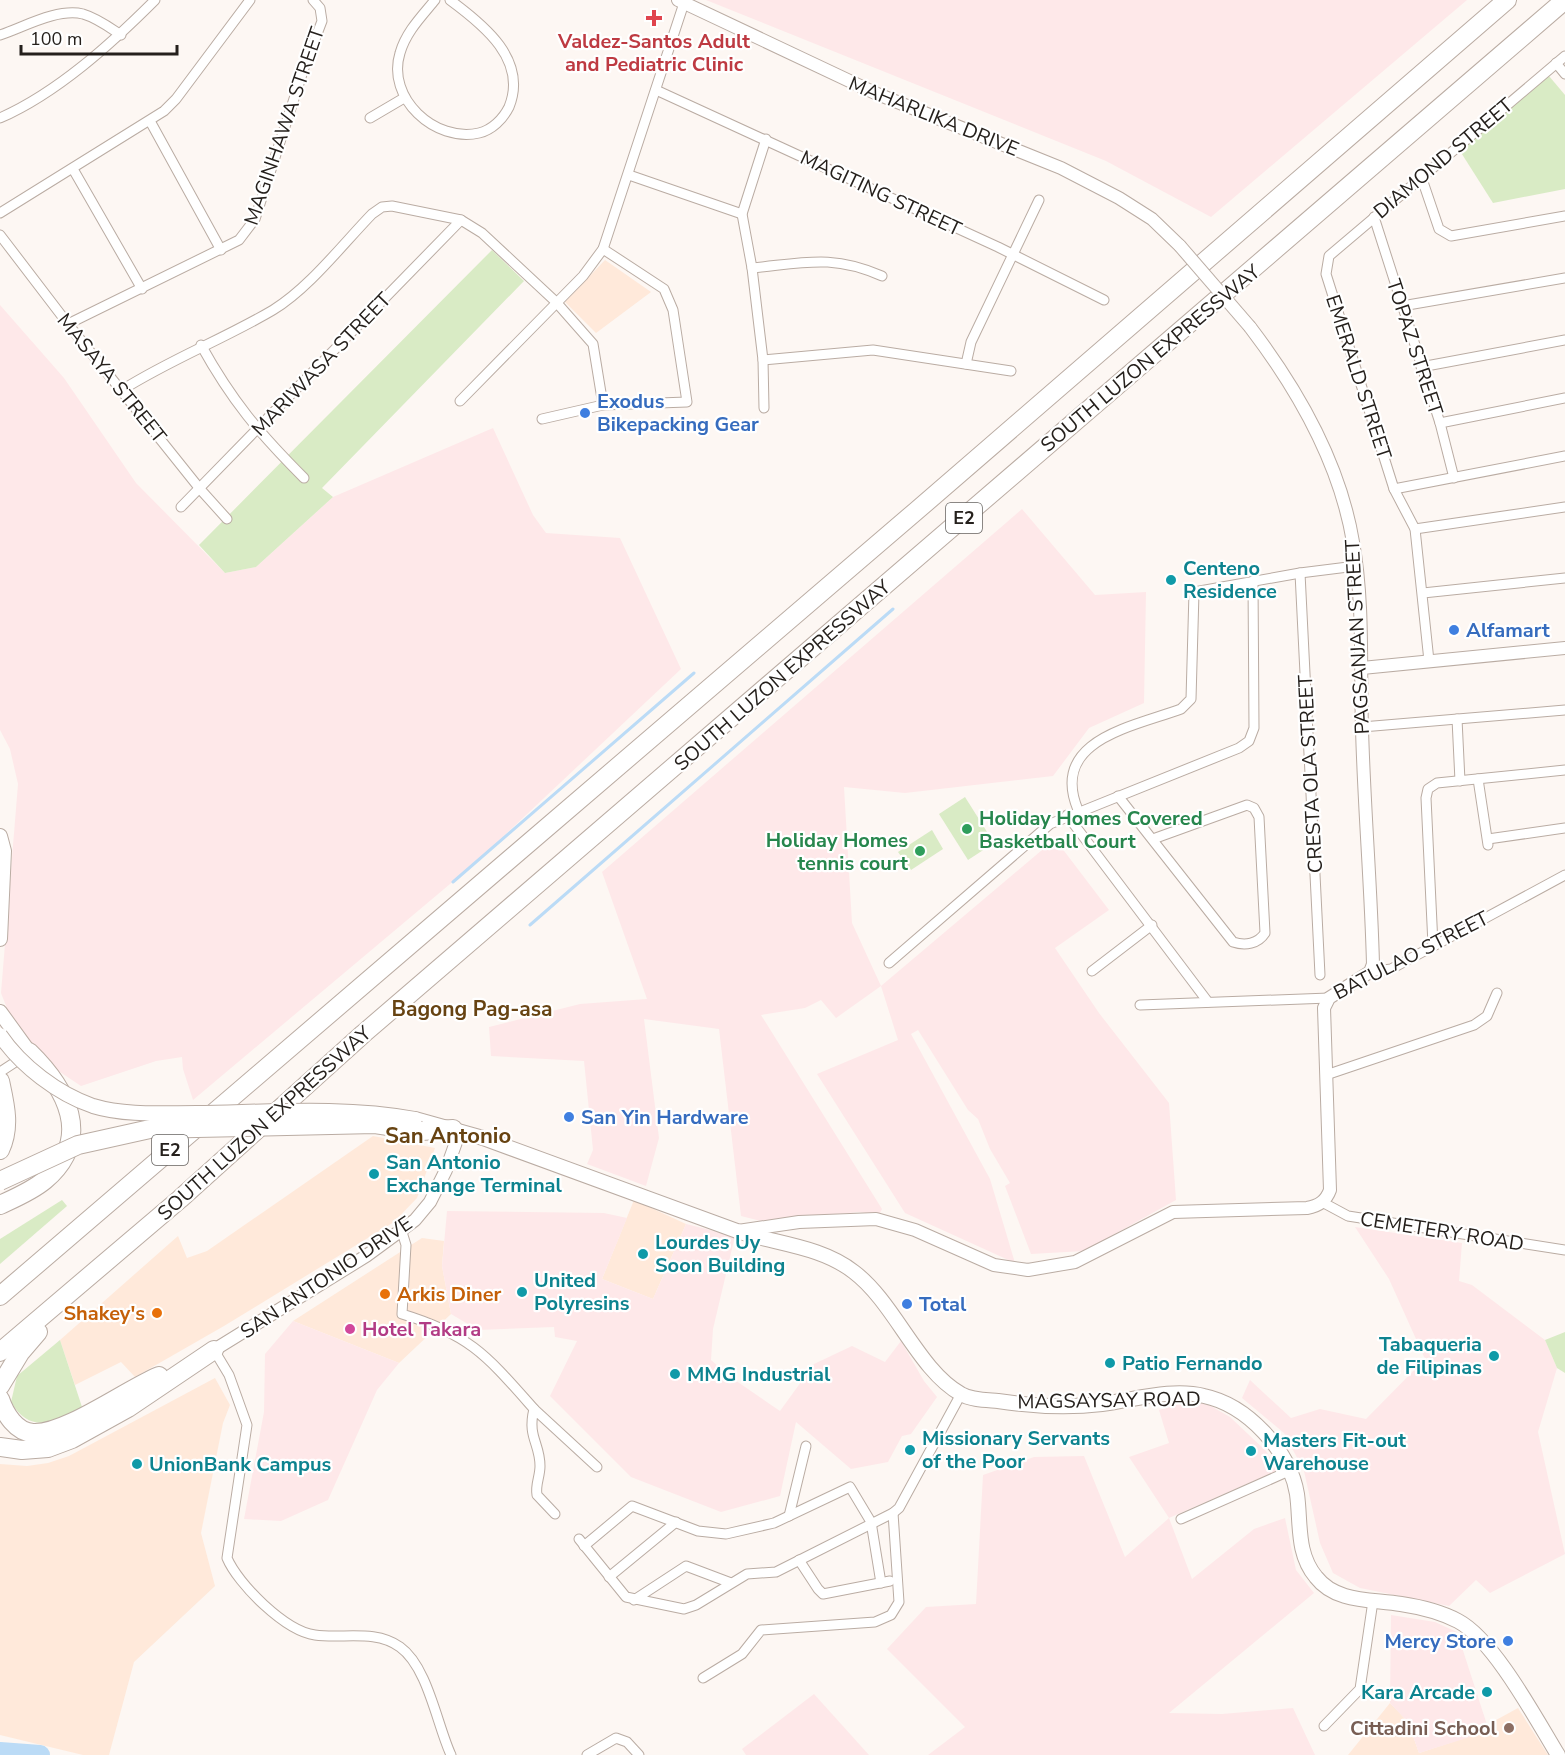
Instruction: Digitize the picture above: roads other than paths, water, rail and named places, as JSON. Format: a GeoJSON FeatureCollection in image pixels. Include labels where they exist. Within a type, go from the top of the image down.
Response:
{"type":"FeatureCollection","features":[{"type":"Feature","properties":{"kind":"highway","name":"SOUTH LUZON EXPRESSWAY"},"geometry":{"type":"LineString","coordinates":[[0,1296],[888,535],[1507,0]]}},
{"type":"Feature","properties":{"kind":"highway","name":"SOUTH LUZON EXPRESSWAY"},"geometry":{"type":"LineString","coordinates":[[0,1352],[85,1280],[363,1034],[1565,0]]}},
{"type":"Feature","properties":{"kind":"highway"},"geometry":{"type":"LineString","coordinates":[[1526,34],[1565,8]]}},
{"type":"Feature","properties":{"kind":"highway"},"geometry":{"type":"LineString","coordinates":[[0,1205],[46,1179],[61,1161],[71,1136],[71,1117],[64,1097],[50,1073],[29,1052]]}},
{"type":"Feature","properties":{"kind":"highway"},"geometry":{"type":"LineString","coordinates":[[0,1081],[7,1117],[5,1137],[0,1150]]}},
{"type":"Feature","properties":{"kind":"highway"},"geometry":{"type":"LineString","coordinates":[[0,1181],[78,1145],[150,1129],[366,1124],[418,1125],[457,1130]]}},
{"type":"Feature","properties":{"kind":"highway"},"geometry":{"type":"LineString","coordinates":[[0,1386],[20,1353],[85,1280]]}},
{"type":"Feature","properties":{"kind":"highway"},"geometry":{"type":"LineString","coordinates":[[0,1447],[22,1450],[48,1448],[72,1439],[128,1408],[214,1350]]}},
{"type":"Feature","properties":{"kind":"highway"},"geometry":{"type":"LineString","coordinates":[[0,1399],[6,1414],[17,1427],[31,1434],[42,1433],[80,1418],[148,1380],[195,1361]]}},
{"type":"Feature","properties":{"kind":"main road"},"geometry":{"type":"LineString","coordinates":[[0,836],[4,851],[0,939]]}},
{"type":"Feature","properties":{"kind":"main road"},"geometry":{"type":"LineString","coordinates":[[0,1012],[29,1052]]}},
{"type":"Feature","properties":{"kind":"main road"},"geometry":{"type":"LineString","coordinates":[[0,1035],[24,1062],[53,1085],[80,1100],[106,1109],[151,1113],[359,1112],[418,1125]]}},
{"type":"Feature","properties":{"kind":"main road"},"geometry":{"type":"LineString","coordinates":[[457,1130],[585,1173],[737,1231],[772,1242],[809,1249],[837,1260],[856,1273],[884,1303],[928,1364],[961,1394]]}},
{"type":"Feature","properties":{"kind":"main road","name":"MAGSAYSAY ROAD"},"geometry":{"type":"LineString","coordinates":[[961,1394],[1017,1404],[1056,1405],[1101,1404],[1158,1395],[1204,1395],[1218,1400],[1248,1418],[1273,1444],[1289,1471],[1296,1494],[1301,1544],[1309,1567],[1317,1579],[1336,1594],[1400,1603],[1443,1614],[1461,1622],[1477,1635],[1496,1658],[1558,1755]]}},
{"type":"Feature","properties":{"kind":"street"},"geometry":{"type":"LineString","coordinates":[[0,118],[76,70],[121,34],[155,0]]}},
{"type":"Feature","properties":{"kind":"street"},"geometry":{"type":"LineString","coordinates":[[1,209],[150,122],[176,99],[250,0]]}},
{"type":"Feature","properties":{"kind":"street","name":"MAGINHAWA STREET"},"geometry":{"type":"LineString","coordinates":[[68,324],[239,240],[255,219],[304,68],[322,21],[320,8],[313,0]]}},
{"type":"Feature","properties":{"kind":"street"},"geometry":{"type":"LineString","coordinates":[[435,0],[409,32],[399,55],[398,75],[404,98],[413,112],[440,128],[465,134],[480,133],[497,124],[508,110],[513,93],[512,74],[504,52],[493,34],[450,0]]}},
{"type":"Feature","properties":{"kind":"street"},"geometry":{"type":"LineString","coordinates":[[460,401],[583,276],[603,249],[656,90],[681,1]]}},
{"type":"Feature","properties":{"kind":"street","name":"MAHARLIKA DRIVE"},"geometry":{"type":"LineString","coordinates":[[681,1],[875,93],[1061,168],[1119,198],[1152,219],[1180,246],[1250,327]]}},
{"type":"Feature","properties":{"kind":"street"},"geometry":{"type":"LineString","coordinates":[[0,35],[34,23],[75,13],[97,20],[121,34]]}},
{"type":"Feature","properties":{"kind":"street","name":"DIAMOND STREET"},"geometry":{"type":"LineString","coordinates":[[1326,265],[1329,256],[1420,176],[1565,56]]}},
{"type":"Feature","properties":{"kind":"street"},"geometry":{"type":"LineString","coordinates":[[1556,63],[1565,74]]}},
{"type":"Feature","properties":{"kind":"street","name":"MAGITING STREET"},"geometry":{"type":"LineString","coordinates":[[656,90],[766,139],[1104,300]]}},
{"type":"Feature","properties":{"kind":"street"},"geometry":{"type":"LineString","coordinates":[[370,118],[404,98]]}},
{"type":"Feature","properties":{"kind":"street"},"geometry":{"type":"LineString","coordinates":[[150,122],[220,250]]}},
{"type":"Feature","properties":{"kind":"street"},"geometry":{"type":"LineString","coordinates":[[764,408],[762,360],[752,268],[742,214],[766,139]]}},
{"type":"Feature","properties":{"kind":"street"},"geometry":{"type":"LineString","coordinates":[[73,169],[142,289]]}},
{"type":"Feature","properties":{"kind":"street"},"geometry":{"type":"LineString","coordinates":[[629,174],[742,214]]}},
{"type":"Feature","properties":{"kind":"street"},"geometry":{"type":"LineString","coordinates":[[1420,176],[1439,229],[1451,236],[1565,216]]}},
{"type":"Feature","properties":{"kind":"street"},"geometry":{"type":"LineString","coordinates":[[966,364],[971,342],[1039,200]]}},
{"type":"Feature","properties":{"kind":"street"},"geometry":{"type":"LineString","coordinates":[[122,390],[160,366],[273,310],[293,295],[382,207],[392,206],[461,220],[482,233],[556,302],[593,344],[603,405]]}},
{"type":"Feature","properties":{"kind":"street","name":"TOPAZ STREET"},"geometry":{"type":"LineString","coordinates":[[1374,217],[1440,423],[1454,478]]}},
{"type":"Feature","properties":{"kind":"street","name":"MARIWASA STREET"},"geometry":{"type":"LineString","coordinates":[[181,507],[461,220]]}},
{"type":"Feature","properties":{"kind":"street","name":"MASAYA STREET"},"geometry":{"type":"LineString","coordinates":[[0,235],[68,324],[200,489],[227,519]]}},
{"type":"Feature","properties":{"kind":"street"},"geometry":{"type":"LineString","coordinates":[[542,419],[603,405],[687,402],[673,309],[663,290],[603,249]]}},
{"type":"Feature","properties":{"kind":"street"},"geometry":{"type":"LineString","coordinates":[[752,268],[832,260],[858,265],[882,276]]}},
{"type":"Feature","properties":{"kind":"street","name":"EMERALD STREET"},"geometry":{"type":"LineString","coordinates":[[1326,265],[1326,274],[1394,489],[1415,530],[1429,661]]}},
{"type":"Feature","properties":{"kind":"street"},"geometry":{"type":"LineString","coordinates":[[1402,306],[1565,278]]}},
{"type":"Feature","properties":{"kind":"street","name":"PAGSANJAN STREET"},"geometry":{"type":"LineString","coordinates":[[1250,327],[1301,404],[1331,465],[1348,517],[1356,567],[1362,668],[1362,727],[1372,956],[1370,972]]}},
{"type":"Feature","properties":{"kind":"street"},"geometry":{"type":"LineString","coordinates":[[1421,367],[1565,340]]}},
{"type":"Feature","properties":{"kind":"street"},"geometry":{"type":"LineString","coordinates":[[201,345],[224,387],[257,430],[303,478]]}},
{"type":"Feature","properties":{"kind":"street"},"geometry":{"type":"LineString","coordinates":[[762,360],[873,350],[1011,371]]}},
{"type":"Feature","properties":{"kind":"street"},"geometry":{"type":"LineString","coordinates":[[1440,423],[1565,398]]}},
{"type":"Feature","properties":{"kind":"street"},"geometry":{"type":"LineString","coordinates":[[1394,489],[1565,456]]}},
{"type":"Feature","properties":{"kind":"street"},"geometry":{"type":"LineString","coordinates":[[1415,530],[1565,507]]}},
{"type":"Feature","properties":{"kind":"street"},"geometry":{"type":"LineString","coordinates":[[1078,810],[1070,791],[1071,777],[1077,762],[1090,747],[1104,737],[1181,709],[1191,699],[1193,593],[1198,590],[1300,573],[1356,567]]}},
{"type":"Feature","properties":{"kind":"street","name":"CRESTA OLA STREET"},"geometry":{"type":"LineString","coordinates":[[1300,573],[1320,975]]}},
{"type":"Feature","properties":{"kind":"street"},"geometry":{"type":"LineString","coordinates":[[1423,593],[1565,578]]}},
{"type":"Feature","properties":{"kind":"street"},"geometry":{"type":"LineString","coordinates":[[889,963],[1050,824],[1078,810],[1239,748],[1249,741],[1254,728],[1253,581]]}},
{"type":"Feature","properties":{"kind":"street"},"geometry":{"type":"LineString","coordinates":[[1362,668],[1565,648]]}},
{"type":"Feature","properties":{"kind":"street"},"geometry":{"type":"LineString","coordinates":[[1362,727],[1565,710]]}},
{"type":"Feature","properties":{"kind":"street"},"geometry":{"type":"LineString","coordinates":[[1457,719],[1460,781]]}},
{"type":"Feature","properties":{"kind":"street"},"geometry":{"type":"LineString","coordinates":[[1433,945],[1426,798],[1428,789],[1437,783],[1565,770]]}},
{"type":"Feature","properties":{"kind":"street"},"geometry":{"type":"LineString","coordinates":[[1478,779],[1488,842],[1565,828]]}},
{"type":"Feature","properties":{"kind":"street"},"geometry":{"type":"LineString","coordinates":[[1118,795],[1233,942],[1256,943],[1262,939],[1265,933],[1259,817],[1254,808],[1247,805],[1153,839]]}},
{"type":"Feature","properties":{"kind":"street"},"geometry":{"type":"LineString","coordinates":[[1067,816],[1208,1002]]}},
{"type":"Feature","properties":{"kind":"street","name":"BATULAO STREET"},"geometry":{"type":"LineString","coordinates":[[1140,1005],[1329,998],[1370,972],[1391,969],[1565,875]]}},
{"type":"Feature","properties":{"kind":"street"},"geometry":{"type":"LineString","coordinates":[[1092,971],[1152,926]]}},
{"type":"Feature","properties":{"kind":"street"},"geometry":{"type":"LineString","coordinates":[[1326,1076],[1474,1025],[1487,1016],[1497,993]]}},
{"type":"Feature","properties":{"kind":"street"},"geometry":{"type":"LineString","coordinates":[[737,1231],[799,1222],[876,1219],[915,1230],[994,1266],[1028,1270],[1075,1262],[1173,1212],[1307,1208],[1322,1202],[1330,1190],[1323,1015],[1329,998]]}},
{"type":"Feature","properties":{"kind":"street"},"geometry":{"type":"LineString","coordinates":[[0,1072],[29,1052]]}},
{"type":"Feature","properties":{"kind":"street","name":"SAN ANTONIO DRIVE"},"geometry":{"type":"LineString","coordinates":[[214,1350],[265,1321],[402,1232],[430,1202],[446,1170],[457,1130]]}},
{"type":"Feature","properties":{"kind":"street","name":"CEMETERY ROAD"},"geometry":{"type":"LineString","coordinates":[[1322,1202],[1348,1216],[1565,1250]]}},
{"type":"Feature","properties":{"kind":"street"},"geometry":{"type":"LineString","coordinates":[[402,1232],[406,1245],[402,1314],[452,1331],[470,1343],[489,1358],[534,1409],[597,1467]]}},
{"type":"Feature","properties":{"kind":"street"},"geometry":{"type":"LineString","coordinates":[[214,1350],[228,1375],[247,1425],[227,1558],[233,1571],[267,1606],[311,1635],[375,1637],[400,1647],[417,1669],[451,1755]]}},
{"type":"Feature","properties":{"kind":"street"},"geometry":{"type":"LineString","coordinates":[[800,1560],[818,1589],[824,1594],[885,1582],[871,1522],[850,1487],[760,1528],[726,1534],[698,1531],[632,1506],[582,1543],[621,1592],[634,1600],[684,1609],[753,1572],[776,1572],[871,1522],[893,1513],[899,1508],[961,1394]]}},
{"type":"Feature","properties":{"kind":"street"},"geometry":{"type":"LineString","coordinates":[[534,1409],[531,1436],[540,1462],[537,1496],[555,1514]]}},
{"type":"Feature","properties":{"kind":"street"},"geometry":{"type":"LineString","coordinates":[[789,1516],[806,1446]]}},
{"type":"Feature","properties":{"kind":"street"},"geometry":{"type":"LineString","coordinates":[[1180,1519],[1289,1471]]}},
{"type":"Feature","properties":{"kind":"street"},"geometry":{"type":"LineString","coordinates":[[703,1678],[742,1654],[758,1633],[766,1629],[875,1622],[891,1615],[899,1602],[893,1513]]}},
{"type":"Feature","properties":{"kind":"street"},"geometry":{"type":"LineString","coordinates":[[609,1577],[676,1522]]}},
{"type":"Feature","properties":{"kind":"street"},"geometry":{"type":"LineString","coordinates":[[634,1600],[686,1566],[731,1583]]}},
{"type":"Feature","properties":{"kind":"street"},"geometry":{"type":"LineString","coordinates":[[1324,1726],[1360,1689],[1373,1601]]}},
{"type":"Feature","properties":{"kind":"street"},"geometry":{"type":"LineString","coordinates":[[586,1755],[616,1738],[627,1742],[639,1755]]}},
{"type":"Feature","properties":{"kind":"waterway"},"geometry":{"type":"LineString","coordinates":[[530,925],[893,609]]}},
{"type":"Feature","properties":{"kind":"waterway"},"geometry":{"type":"LineString","coordinates":[[453,882],[694,673]]}},
{"type":"Feature","properties":{"kind":"waterway"},"geometry":{"type":"LineString","coordinates":[[0,1752],[40,1755]]}},
{"type":"Feature","properties":{"kind":"place","name":"Valdez-Santos Adult and Pediatric Clinic"},"geometry":{"type":"Point","coordinates":[654,18]}},
{"type":"Feature","properties":{"kind":"place","name":"Exodus Bikepacking Gear"},"geometry":{"type":"Point","coordinates":[585,413]}},
{"type":"Feature","properties":{"kind":"place","name":"Centeno Residence"},"geometry":{"type":"Point","coordinates":[1171,580]}},
{"type":"Feature","properties":{"kind":"place","name":"Alfamart"},"geometry":{"type":"Point","coordinates":[1454,630]}},
{"type":"Feature","properties":{"kind":"place","name":"Holiday Homes Covered Basketball Court"},"geometry":{"type":"Point","coordinates":[967,829]}},
{"type":"Feature","properties":{"kind":"place","name":"Holiday Homes tennis court"},"geometry":{"type":"Point","coordinates":[920,851]}},
{"type":"Feature","properties":{"kind":"place","name":"San Yin Hardware"},"geometry":{"type":"Point","coordinates":[569,1117]}},
{"type":"Feature","properties":{"kind":"place","name":"San Antonio Exchange Terminal"},"geometry":{"type":"Point","coordinates":[374,1174]}},
{"type":"Feature","properties":{"kind":"place","name":"Lourdes Uy Soon Building"},"geometry":{"type":"Point","coordinates":[643,1254]}},
{"type":"Feature","properties":{"kind":"place","name":"United Polyresins"},"geometry":{"type":"Point","coordinates":[522,1292]}},
{"type":"Feature","properties":{"kind":"place","name":"Arkis Diner"},"geometry":{"type":"Point","coordinates":[385,1294]}},
{"type":"Feature","properties":{"kind":"place","name":"Total"},"geometry":{"type":"Point","coordinates":[907,1304]}},
{"type":"Feature","properties":{"kind":"place","name":"Shakey's"},"geometry":{"type":"Point","coordinates":[157,1313]}},
{"type":"Feature","properties":{"kind":"place","name":"Hotel Takara"},"geometry":{"type":"Point","coordinates":[350,1329]}},
{"type":"Feature","properties":{"kind":"place","name":"Tabaqueria de Filipinas"},"geometry":{"type":"Point","coordinates":[1494,1356]}},
{"type":"Feature","properties":{"kind":"place","name":"Patio Fernando"},"geometry":{"type":"Point","coordinates":[1110,1363]}},
{"type":"Feature","properties":{"kind":"place","name":"MMG Industrial"},"geometry":{"type":"Point","coordinates":[675,1374]}},
{"type":"Feature","properties":{"kind":"place","name":"Missionary Servants of the Poor"},"geometry":{"type":"Point","coordinates":[910,1450]}},
{"type":"Feature","properties":{"kind":"place","name":"Masters Fit-out Warehouse"},"geometry":{"type":"Point","coordinates":[1251,1451]}},
{"type":"Feature","properties":{"kind":"place","name":"UnionBank Campus"},"geometry":{"type":"Point","coordinates":[137,1464]}},
{"type":"Feature","properties":{"kind":"place","name":"Mercy Store"},"geometry":{"type":"Point","coordinates":[1508,1641]}},
{"type":"Feature","properties":{"kind":"place","name":"Kara Arcade"},"geometry":{"type":"Point","coordinates":[1487,1692]}},
{"type":"Feature","properties":{"kind":"place","name":"Cittadini School"},"geometry":{"type":"Point","coordinates":[1509,1728]}},
{"type":"Feature","properties":{"kind":"district","name":"Bagong Pag-asa"},"geometry":{"type":"Point","coordinates":[472,1009]}},
{"type":"Feature","properties":{"kind":"district","name":"San Antonio"},"geometry":{"type":"Point","coordinates":[448,1135]}}]}
